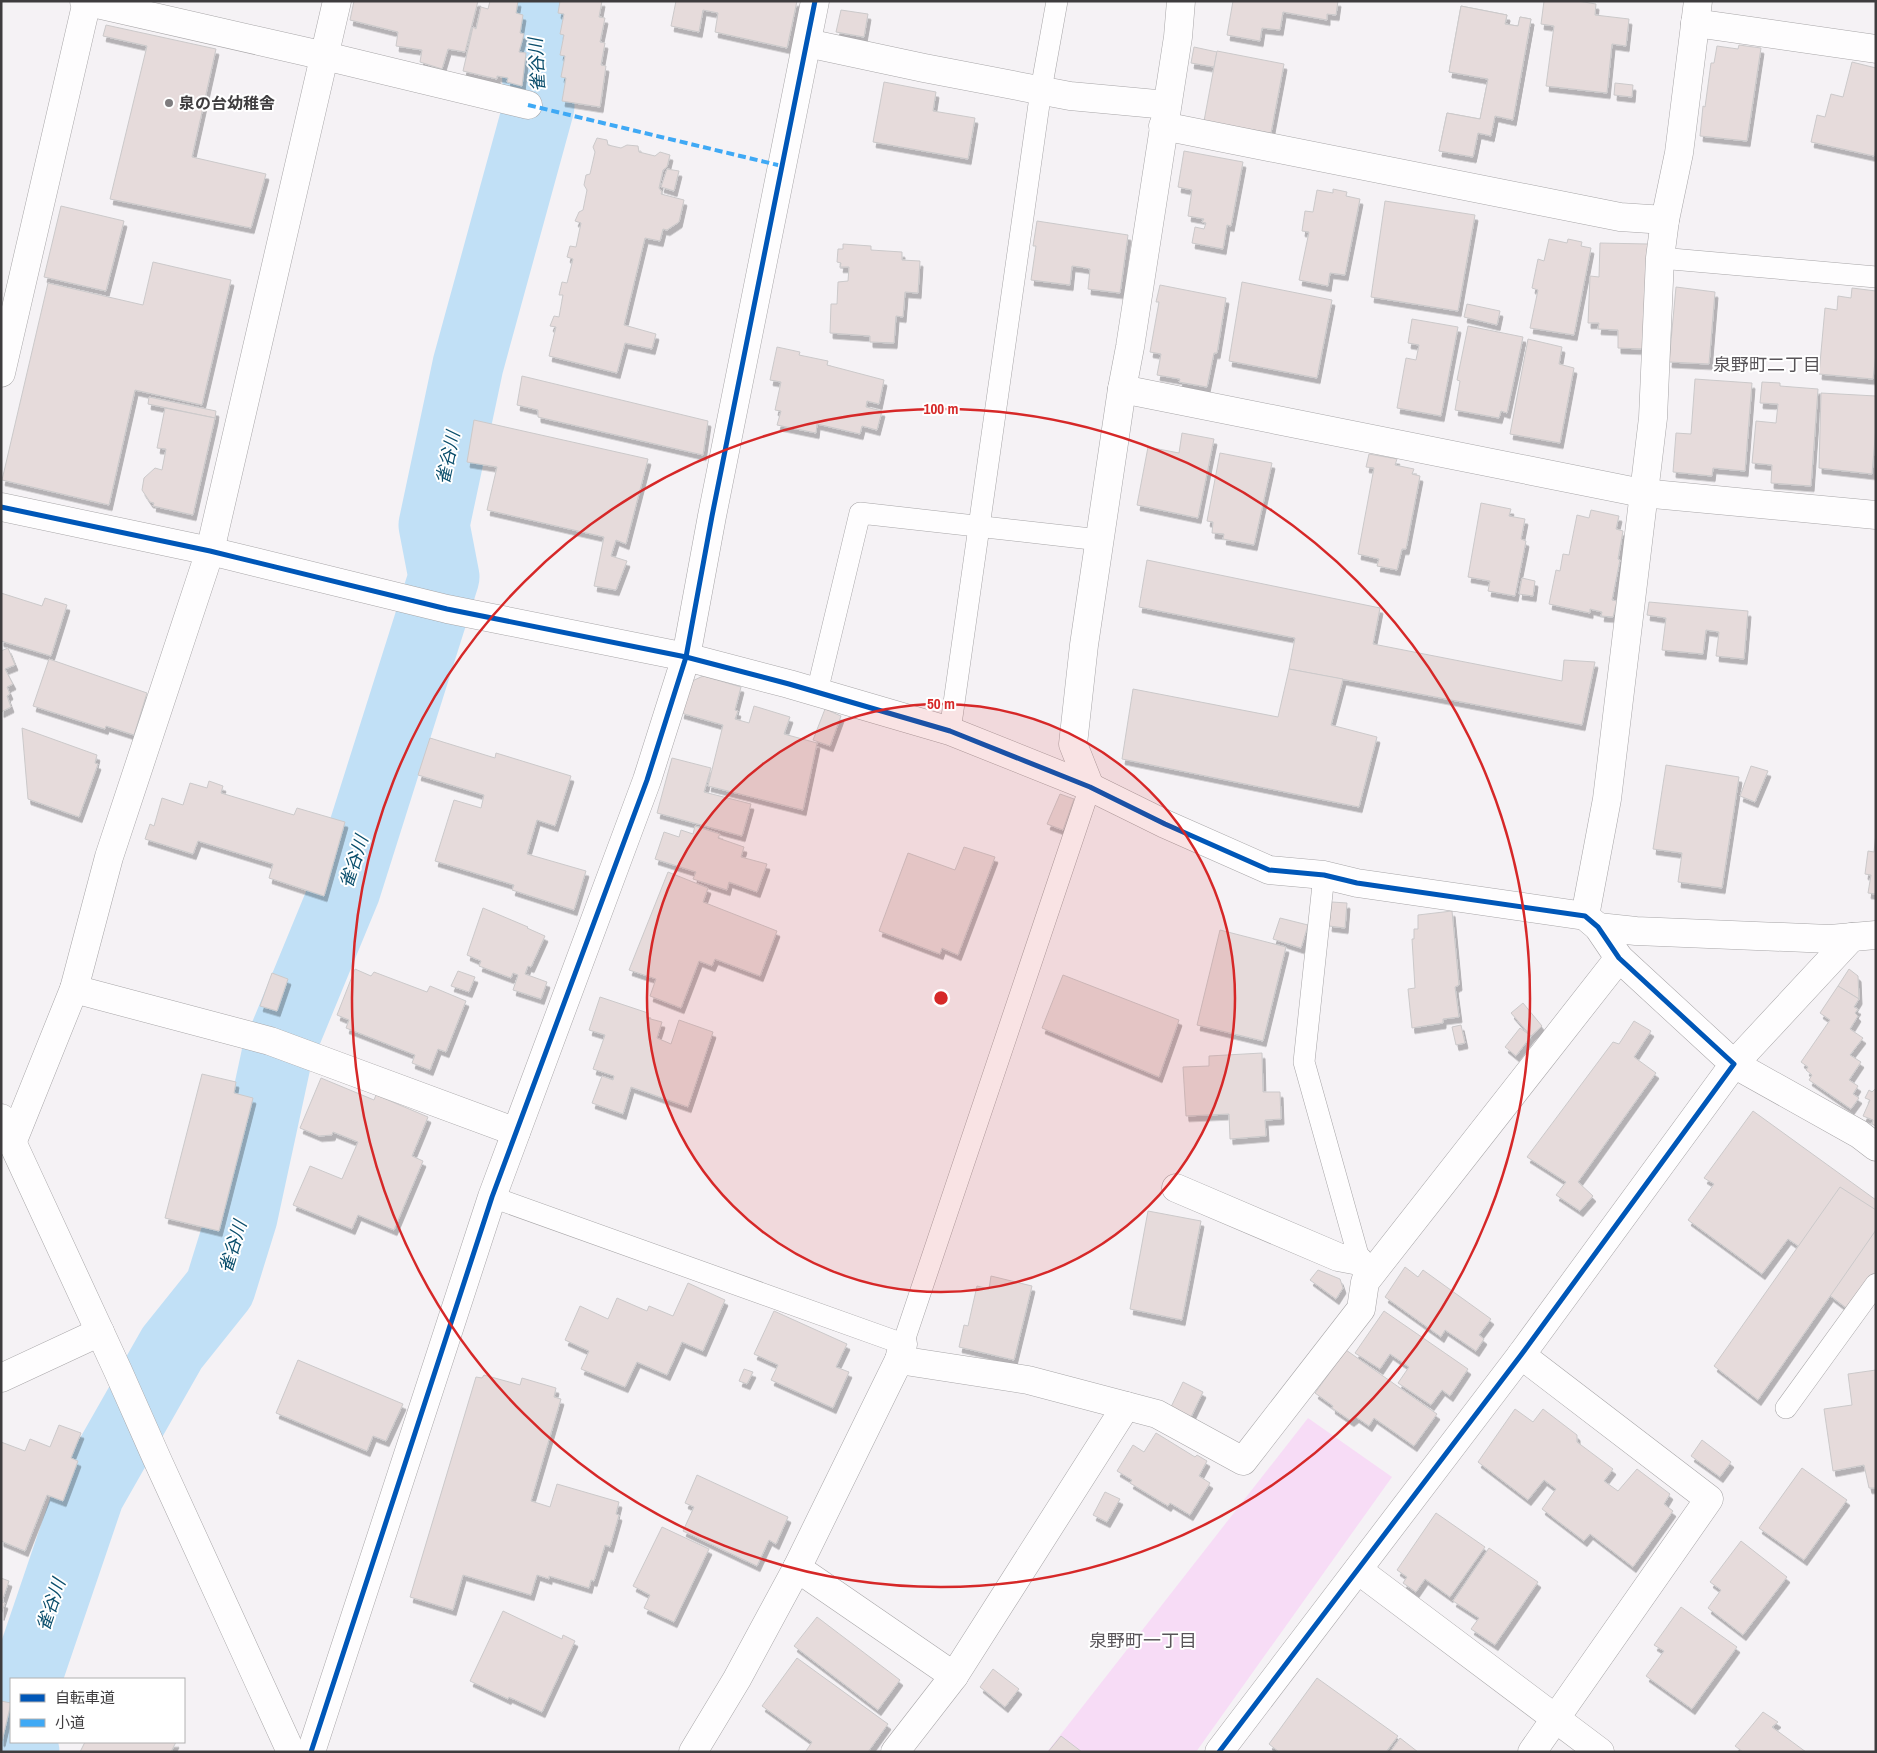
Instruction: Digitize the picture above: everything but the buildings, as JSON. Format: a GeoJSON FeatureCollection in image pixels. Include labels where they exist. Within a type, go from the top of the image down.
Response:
{"type":"FeatureCollection","features":[{"type":"Feature","properties":{"kind":"street"},"geometry":{"type":"LineString","coordinates":[[12,1143],[74,989],[109,857],[210,551],[337,1]]}},
{"type":"Feature","properties":{"kind":"street"},"geometry":{"type":"LineString","coordinates":[[311,1752],[492,1197],[647,780],[686,657],[712,516],[815,1]]}},
{"type":"Feature","properties":{"kind":"street"},"geometry":{"type":"LineString","coordinates":[[1090,787],[1073,744],[1084,645],[1122,389],[1178,37],[1181,1]]}},
{"type":"Feature","properties":{"kind":"street"},"geometry":{"type":"LineString","coordinates":[[1,373],[86,2],[325,56],[528,105]]}},
{"type":"Feature","properties":{"kind":"street"},"geometry":{"type":"LineString","coordinates":[[1876,49],[1697,12],[1680,153],[1665,220],[1660,258],[1653,418],[1642,493],[1608,799],[1592,921],[1619,958],[1734,1064],[1859,1134],[1876,1147]]}},
{"type":"Feature","properties":{"kind":"street"},"geometry":{"type":"LineString","coordinates":[[807,43],[1165,116],[1620,217],[1665,220]]}},
{"type":"Feature","properties":{"kind":"street"},"geometry":{"type":"LineString","coordinates":[[1122,389],[1642,493],[1876,515]]}},
{"type":"Feature","properties":{"kind":"street"},"geometry":{"type":"LineString","coordinates":[[1,507],[210,551],[448,609],[686,657],[817,692],[950,731],[1090,787],[1165,824],[1269,870],[1324,875],[1357,883],[1592,921],[1636,931],[1830,939],[1864,936]]}},
{"type":"Feature","properties":{"kind":"street"},"geometry":{"type":"LineString","coordinates":[[1219,1752],[1521,1355],[1734,1064],[1864,936]]}},
{"type":"Feature","properties":{"kind":"street"},"geometry":{"type":"LineString","coordinates":[[693,1752],[737,1679],[797,1568],[901,1352],[1028,1380],[1157,1414],[1243,1461],[1361,1309],[1362,1272],[1619,958]]}},
{"type":"Feature","properties":{"kind":"street"},"geometry":{"type":"LineString","coordinates":[[74,989],[270,1042],[516,1132]]}},
{"type":"Feature","properties":{"kind":"street"},"geometry":{"type":"LineString","coordinates":[[1,1118],[291,1752]]}},
{"type":"Feature","properties":{"kind":"street"},"geometry":{"type":"LineString","coordinates":[[1176,1188],[1338,1257],[1362,1272]]}},
{"type":"Feature","properties":{"kind":"street"},"geometry":{"type":"LineString","coordinates":[[1,1378],[100,1332]]}},
{"type":"Feature","properties":{"kind":"street"},"geometry":{"type":"LineString","coordinates":[[1521,1355],[1709,1498],[1532,1752]]}},
{"type":"Feature","properties":{"kind":"street"},"geometry":{"type":"LineString","coordinates":[[895,1752],[954,1676],[1126,1406]]}},
{"type":"Feature","properties":{"kind":"street"},"geometry":{"type":"LineString","coordinates":[[797,1568],[954,1676]]}},
{"type":"Feature","properties":{"kind":"street"},"geometry":{"type":"LineString","coordinates":[[1358,1570],[1600,1752]]}},
{"type":"Feature","properties":{"kind":"lane"},"geometry":{"type":"LineString","coordinates":[[950,731],[1041,90],[1057,1]]}},
{"type":"Feature","properties":{"kind":"lane"},"geometry":{"type":"LineString","coordinates":[[1660,258],[1876,277]]}},
{"type":"Feature","properties":{"kind":"lane"},"geometry":{"type":"LineString","coordinates":[[817,692],[860,513],[1100,540]]}},
{"type":"Feature","properties":{"kind":"lane"},"geometry":{"type":"LineString","coordinates":[[492,1197],[901,1352],[1090,787]]}},
{"type":"Feature","properties":{"kind":"lane"},"geometry":{"type":"LineString","coordinates":[[1324,875],[1304,1062],[1362,1272]]}},
{"type":"Feature","properties":{"kind":"lane"},"geometry":{"type":"LineString","coordinates":[[1786,1408],[1876,1284]]}},
{"type":"Feature","properties":{"kind":"shaded area"},"geometry":{"type":"Polygon","coordinates":[[[1308,1418],[1392,1477],[1196,1752],[1047,1752],[1308,1418]]]}},
{"type":"Feature","properties":{"kind":"waterway","name":"雀谷川"},"geometry":{"type":"LineString","coordinates":[[26,1678],[89,1494],[172,1348],[220,1288],[242,1217],[277,1055],[345,890],[444,577],[434,525],[468,365],[539,106],[534,1]]}},
{"type":"Feature","properties":{"kind":"waterway","name":"雀谷川"},"geometry":{"type":"LineString","coordinates":[[17,1743],[24,1752]]}},
{"type":"Feature","properties":{"kind":"marked path"},"geometry":{"type":"LineString","coordinates":[[528,105],[782,166]]}},
{"type":"Feature","properties":{"kind":"cycle path"},"geometry":{"type":"LineString","coordinates":[[311,1752],[492,1197],[647,780],[686,657],[712,516],[815,1]]}},
{"type":"Feature","properties":{"kind":"cycle path"},"geometry":{"type":"LineString","coordinates":[[1,507],[210,551],[447,609],[686,657],[789,684],[950,731],[1090,787],[1165,824],[1269,870],[1324,875],[1357,883],[1585,916],[1598,927],[1619,958],[1734,1064],[1521,1355],[1219,1752]]}},
{"type":"Feature","properties":{"kind":"place","name":"泉の台幼稚舎"},"geometry":{"type":"Point","coordinates":[169,103]}},
{"type":"Feature","properties":{"kind":"district","name":"泉野町二丁目"},"geometry":{"type":"Point","coordinates":[1767,365]}},
{"type":"Feature","properties":{"kind":"district","name":"泉野町一丁目"},"geometry":{"type":"Point","coordinates":[1143,1641]}}]}
